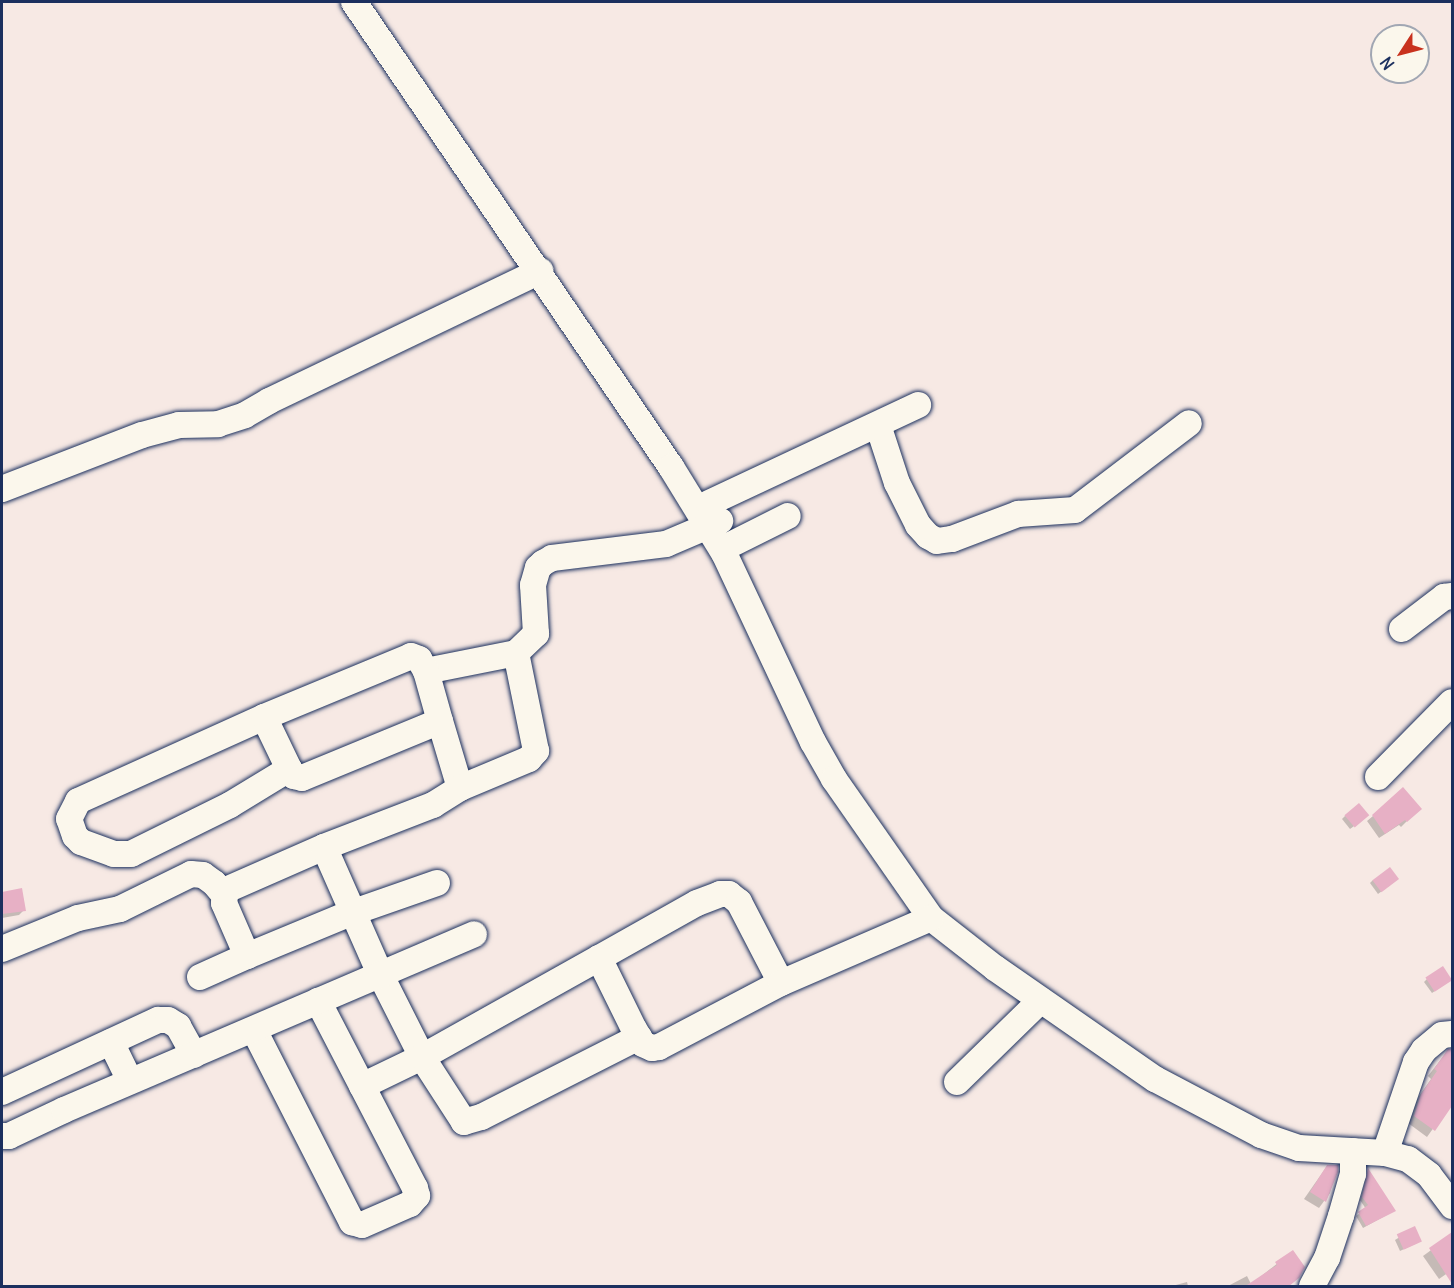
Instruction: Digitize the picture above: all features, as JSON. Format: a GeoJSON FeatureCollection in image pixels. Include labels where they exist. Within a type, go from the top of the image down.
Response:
{"type":"FeatureCollection","features":[{"type":"Feature","properties":{"kind":"street"},"geometry":{"type":"LineString","coordinates":[[354,2],[471,162],[712,517],[724,554],[813,742],[834,778],[931,918],[1161,1068],[1311,1140],[1353,1151],[1387,1146],[1421,1167],[1437,1184],[1452,1206]]}},
{"type":"Feature","properties":{"kind":"street"},"geometry":{"type":"LineString","coordinates":[[372,2],[540,272],[671,467],[734,543],[845,768],[944,909],[1041,1000],[1155,1079],[1261,1135],[1421,1148],[1434,1158],[1452,1180]]}},
{"type":"Feature","properties":{"kind":"street"},"geometry":{"type":"LineString","coordinates":[[2,489],[142,435],[179,425],[218,424],[245,415],[269,401],[540,272]]}},
{"type":"Feature","properties":{"kind":"street"},"geometry":{"type":"LineString","coordinates":[[426,671],[516,653],[537,634],[533,585],[538,568],[552,558],[666,544],[878,425],[918,405]]}},
{"type":"Feature","properties":{"kind":"street"},"geometry":{"type":"LineString","coordinates":[[878,425],[897,483],[918,525],[928,536],[937,541],[952,539],[1018,514],[1075,510],[1189,423]]}},
{"type":"Feature","properties":{"kind":"street"},"geometry":{"type":"LineString","coordinates":[[734,543],[788,516]]}},
{"type":"Feature","properties":{"kind":"street"},"geometry":{"type":"LineString","coordinates":[[1402,629],[1444,597],[1452,596]]}},
{"type":"Feature","properties":{"kind":"street"},"geometry":{"type":"LineString","coordinates":[[224,895],[232,886],[433,805],[460,788],[529,759],[536,752],[516,653]]}},
{"type":"Feature","properties":{"kind":"street"},"geometry":{"type":"LineString","coordinates":[[288,769],[230,805],[131,854],[101,851],[81,842],[75,836],[69,819],[78,801],[264,717],[411,656],[418,659],[426,671],[460,788]]}},
{"type":"Feature","properties":{"kind":"street"},"geometry":{"type":"LineString","coordinates":[[1378,777],[1452,702]]}},
{"type":"Feature","properties":{"kind":"street"},"geometry":{"type":"LineString","coordinates":[[264,717],[288,769],[294,776],[307,776],[440,721]]}},
{"type":"Feature","properties":{"kind":"street"},"geometry":{"type":"LineString","coordinates":[[324,847],[351,913],[422,1057],[464,1122],[482,1117],[639,1037]]}},
{"type":"Feature","properties":{"kind":"street"},"geometry":{"type":"LineString","coordinates":[[2,949],[78,918],[120,909],[191,874],[203,875],[224,895],[224,903],[247,956]]}},
{"type":"Feature","properties":{"kind":"street"},"geometry":{"type":"LineString","coordinates":[[200,977],[351,913],[437,883]]}},
{"type":"Feature","properties":{"kind":"street"},"geometry":{"type":"LineString","coordinates":[[362,1086],[422,1057],[697,903],[720,894],[729,894],[739,902],[781,983]]}},
{"type":"Feature","properties":{"kind":"street"},"geometry":{"type":"LineString","coordinates":[[599,958],[643,1044],[652,1048],[659,1047],[781,983],[931,918]]}},
{"type":"Feature","properties":{"kind":"street"},"geometry":{"type":"LineString","coordinates":[[2,1136],[9,1136],[64,1110],[381,976],[474,934]]}},
{"type":"Feature","properties":{"kind":"street"},"geometry":{"type":"LineString","coordinates":[[957,1082],[1041,1000]]}},
{"type":"Feature","properties":{"kind":"street"},"geometry":{"type":"LineString","coordinates":[[254,1030],[352,1222],[358,1226],[410,1204],[417,1196],[318,1001]]}},
{"type":"Feature","properties":{"kind":"street"},"geometry":{"type":"LineString","coordinates":[[2,1092],[158,1020],[168,1020],[178,1026],[194,1055]]}},
{"type":"Feature","properties":{"kind":"street"},"geometry":{"type":"LineString","coordinates":[[1387,1146],[1416,1062],[1424,1050],[1442,1035],[1452,1034]]}},
{"type":"Feature","properties":{"kind":"street"},"geometry":{"type":"LineString","coordinates":[[111,1042],[130,1082]]}},
{"type":"Feature","properties":{"kind":"street"},"geometry":{"type":"LineString","coordinates":[[45,1072],[64,1110]]}},
{"type":"Feature","properties":{"kind":"street"},"geometry":{"type":"LineString","coordinates":[[1312,1287],[1327,1258],[1341,1215],[1353,1174],[1353,1151]]}},
{"type":"Feature","properties":{"kind":"building"},"geometry":{"type":"Polygon","coordinates":[[[1403,787],[1422,809],[1407,822],[1405,820],[1385,834],[1372,815],[1403,787]]]}},
{"type":"Feature","properties":{"kind":"building"},"geometry":{"type":"Polygon","coordinates":[[[1359,803],[1369,815],[1355,827],[1344,815],[1359,803]]]}},
{"type":"Feature","properties":{"kind":"building"},"geometry":{"type":"Polygon","coordinates":[[[1390,867],[1399,879],[1381,892],[1372,880],[1390,867]]]}},
{"type":"Feature","properties":{"kind":"building"},"geometry":{"type":"Polygon","coordinates":[[[22,888],[26,911],[2,914],[2,892],[22,888]]]}},
{"type":"Feature","properties":{"kind":"building"},"geometry":{"type":"Polygon","coordinates":[[[1443,966],[1452,980],[1435,992],[1425,977],[1443,966]]]}},
{"type":"Feature","properties":{"kind":"building"},"geometry":{"type":"Polygon","coordinates":[[[1448,1049],[1452,1049],[1452,1106],[1435,1131],[1414,1116],[1421,1094],[1437,1071],[1434,1069],[1448,1049]]]}},
{"type":"Feature","properties":{"kind":"building"},"geometry":{"type":"Polygon","coordinates":[[[1327,1165],[1338,1165],[1338,1172],[1326,1202],[1310,1192],[1327,1165]]]}},
{"type":"Feature","properties":{"kind":"building"},"geometry":{"type":"Polygon","coordinates":[[[1368,1168],[1396,1211],[1366,1226],[1358,1212],[1368,1205],[1362,1197],[1368,1168]]]}},
{"type":"Feature","properties":{"kind":"building"},"geometry":{"type":"Polygon","coordinates":[[[1415,1226],[1422,1242],[1404,1250],[1397,1234],[1415,1226]]]}},
{"type":"Feature","properties":{"kind":"building"},"geometry":{"type":"Polygon","coordinates":[[[1452,1232],[1452,1284],[1429,1248],[1452,1232]]]}},
{"type":"Feature","properties":{"kind":"building"},"geometry":{"type":"Polygon","coordinates":[[[1293,1250],[1305,1267],[1299,1278],[1288,1287],[1244,1287],[1277,1265],[1275,1262],[1293,1250]]]}}]}
